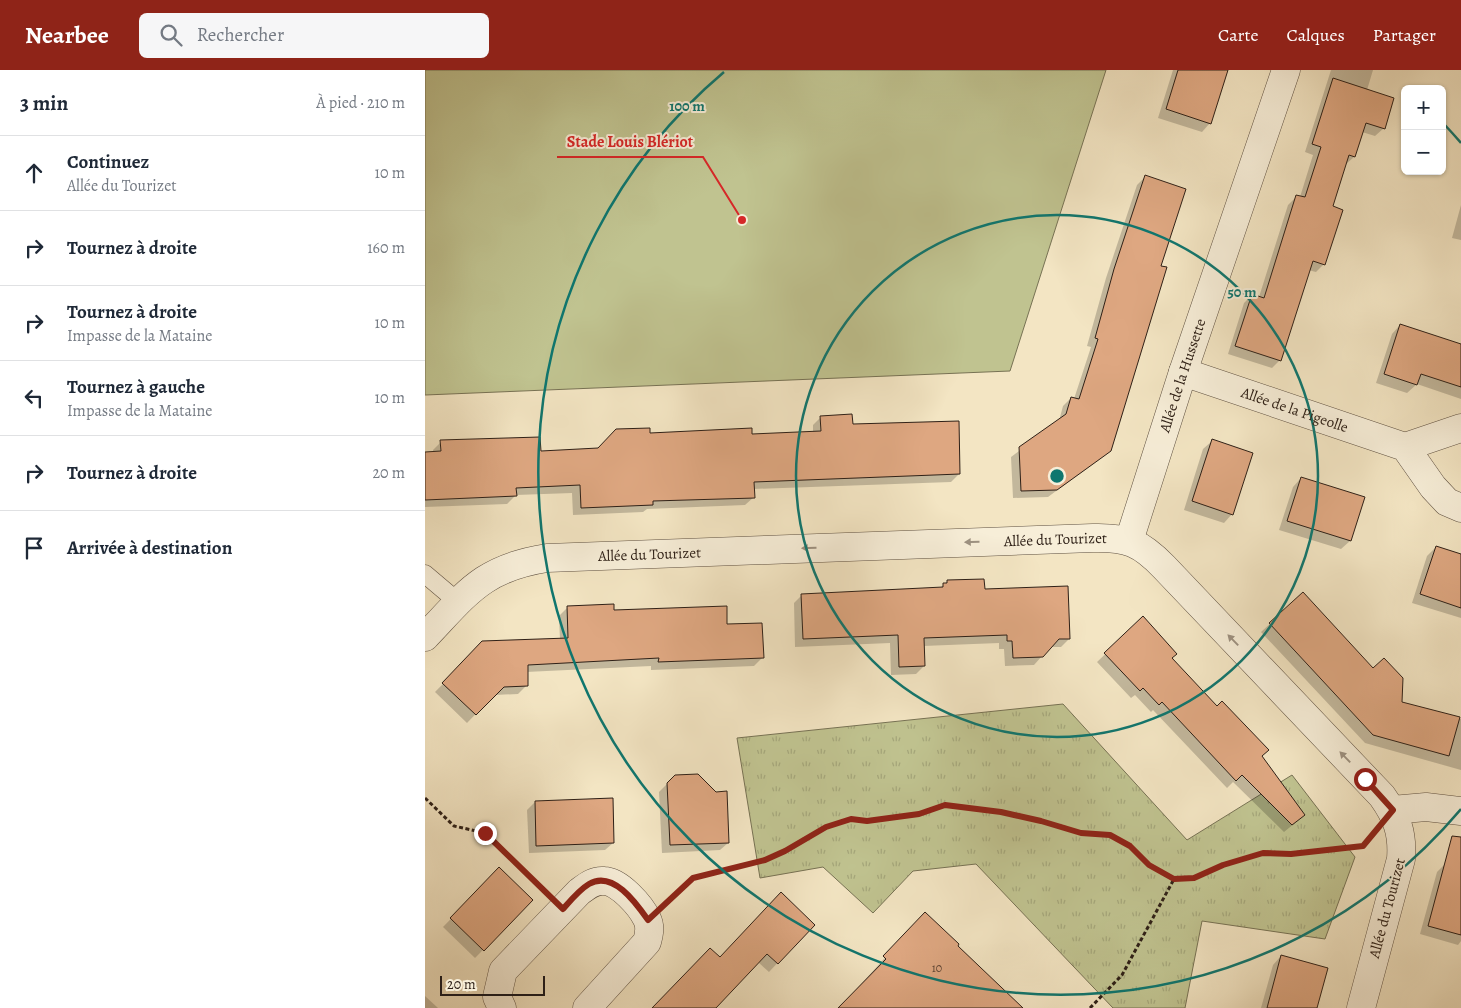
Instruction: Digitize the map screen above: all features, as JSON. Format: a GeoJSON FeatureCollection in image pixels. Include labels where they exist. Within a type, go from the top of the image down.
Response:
{"type":"FeatureCollection","features":[{"type":"Feature","properties":{"kind":"street","name":"Allée de la Hussette"},"geometry":{"type":"LineString","coordinates":[[1129,541],[1183,372],[1285,70]]}},
{"type":"Feature","properties":{"kind":"street","name":"Allée de la Pigeolle"},"geometry":{"type":"LineString","coordinates":[[1183,372],[1405,447]]}},
{"type":"Feature","properties":{"kind":"street"},"geometry":{"type":"LineString","coordinates":[[1461,428],[1405,447],[1433,487],[1447,502],[1461,508]]}},
{"type":"Feature","properties":{"kind":"street","name":"Allée du Tourizet"},"geometry":{"type":"LineString","coordinates":[[425,637],[458,602],[483,580],[519,562],[547,558],[1093,538],[1113,538],[1129,541],[1154,556],[1382,796],[1393,810],[1403,840],[1401,858],[1361,1008]]}},
{"type":"Feature","properties":{"kind":"street"},"geometry":{"type":"LineString","coordinates":[[1393,810],[1426,807],[1461,811]]}},
{"type":"Feature","properties":{"kind":"street"},"geometry":{"type":"LineString","coordinates":[[502,1008],[497,996],[503,971],[591,883],[605,881],[617,886],[648,920],[650,932],[647,942],[587,1008]]}},
{"type":"Feature","properties":{"kind":"lane"},"geometry":{"type":"LineString","coordinates":[[425,574],[458,602]]}},
{"type":"Feature","properties":{"kind":"path"},"geometry":{"type":"LineString","coordinates":[[425,798],[454,826],[485,833],[563,909]]}},
{"type":"Feature","properties":{"kind":"path"},"geometry":{"type":"LineString","coordinates":[[648,920],[693,878],[765,860],[785,851],[826,827],[851,819],[867,821],[919,814],[945,805],[1001,812],[1081,833],[1110,835],[1130,846],[1149,865],[1174,879],[1194,878],[1223,865],[1263,853],[1291,854],[1363,846],[1393,810]]}},
{"type":"Feature","properties":{"kind":"path"},"geometry":{"type":"LineString","coordinates":[[1089,1008],[1122,975],[1174,879]]}},
{"type":"Feature","properties":{"kind":"green space"},"geometry":{"type":"Polygon","coordinates":[[[425,70],[1106,70],[1010,371],[425,395],[425,70]]]}},
{"type":"Feature","properties":{"kind":"green space"},"geometry":{"type":"Polygon","coordinates":[[[1063,704],[1187,840],[1292,775],[1355,857],[1325,939],[1202,921],[1185,1008],[1113,1008],[976,864],[913,871],[873,913],[823,867],[760,878],[737,738],[1063,704]]]}},
{"type":"Feature","properties":{"kind":"building"},"geometry":{"type":"Polygon","coordinates":[[[1178,70],[1228,70],[1211,124],[1166,109],[1178,70]]]}},
{"type":"Feature","properties":{"kind":"building"},"geometry":{"type":"Polygon","coordinates":[[[1333,78],[1394,98],[1385,129],[1366,123],[1355,157],[1349,155],[1333,206],[1343,210],[1325,265],[1313,261],[1281,361],[1235,346],[1252,294],[1264,298],[1296,195],[1305,197],[1321,147],[1312,144],[1333,78]]]}},
{"type":"Feature","properties":{"kind":"building"},"geometry":{"type":"Polygon","coordinates":[[[1145,175],[1186,189],[1161,266],[1167,267],[1111,451],[1057,490],[1021,491],[1019,447],[1066,414],[1071,397],[1079,399],[1098,339],[1095,338],[1114,269],[1145,175]]]}},
{"type":"Feature","properties":{"kind":"building"},"geometry":{"type":"Polygon","coordinates":[[[1400,324],[1461,344],[1461,387],[1421,374],[1417,385],[1384,374],[1400,324]]]}},
{"type":"Feature","properties":{"kind":"building"},"geometry":{"type":"Polygon","coordinates":[[[852,414],[853,424],[959,421],[960,474],[754,482],[755,498],[653,501],[653,505],[581,508],[580,485],[516,488],[517,496],[425,500],[425,452],[441,451],[440,440],[540,437],[541,451],[598,448],[616,429],[650,428],[650,433],[752,428],[752,434],[821,431],[820,416],[852,414]]]}},
{"type":"Feature","properties":{"kind":"building"},"geometry":{"type":"Polygon","coordinates":[[[1212,439],[1253,453],[1233,515],[1192,501],[1212,439]]]}},
{"type":"Feature","properties":{"kind":"building"},"geometry":{"type":"Polygon","coordinates":[[[1301,477],[1365,497],[1351,541],[1287,521],[1301,477]]]}},
{"type":"Feature","properties":{"kind":"building"},"geometry":{"type":"Polygon","coordinates":[[[1436,546],[1461,554],[1461,608],[1420,594],[1436,546]]]}},
{"type":"Feature","properties":{"kind":"building"},"geometry":{"type":"Polygon","coordinates":[[[984,579],[985,589],[1068,586],[1070,639],[1059,639],[1043,657],[1013,658],[1012,641],[1007,641],[1007,635],[924,638],[925,666],[899,667],[898,635],[803,639],[801,594],[943,587],[943,583],[947,583],[947,580],[984,579]]]}},
{"type":"Feature","properties":{"kind":"building"},"geometry":{"type":"Polygon","coordinates":[[[1303,592],[1373,668],[1384,658],[1403,678],[1402,702],[1460,717],[1449,756],[1373,735],[1269,623],[1303,592]]]}},
{"type":"Feature","properties":{"kind":"building"},"geometry":{"type":"Polygon","coordinates":[[[614,604],[614,610],[727,606],[727,624],[762,623],[764,658],[658,662],[659,658],[528,665],[528,686],[504,687],[476,715],[442,683],[482,641],[568,638],[567,606],[614,604]]]}},
{"type":"Feature","properties":{"kind":"building"},"geometry":{"type":"Polygon","coordinates":[[[1143,616],[1177,654],[1172,658],[1217,706],[1222,701],[1269,750],[1262,756],[1305,815],[1292,825],[1242,775],[1236,781],[1162,702],[1159,705],[1143,688],[1140,691],[1104,653],[1143,616]]]}},
{"type":"Feature","properties":{"kind":"building"},"geometry":{"type":"Polygon","coordinates":[[[698,774],[716,792],[727,791],[729,843],[670,845],[667,783],[675,775],[698,774]]]}},
{"type":"Feature","properties":{"kind":"building"},"geometry":{"type":"Polygon","coordinates":[[[613,798],[614,843],[536,846],[535,801],[613,798]]]}},
{"type":"Feature","properties":{"kind":"building"},"geometry":{"type":"Polygon","coordinates":[[[1452,836],[1461,837],[1461,935],[1428,926],[1452,836]]]}},
{"type":"Feature","properties":{"kind":"building"},"geometry":{"type":"Polygon","coordinates":[[[499,867],[533,900],[484,951],[450,918],[499,867]]]}},
{"type":"Feature","properties":{"kind":"building"},"geometry":{"type":"Polygon","coordinates":[[[781,892],[815,925],[778,964],[767,954],[716,1008],[652,1008],[710,948],[720,957],[781,892]]]}},
{"type":"Feature","properties":{"kind":"building"},"geometry":{"type":"Polygon","coordinates":[[[925,912],[1023,1008],[838,1008],[886,959],[883,956],[925,912]]]}},
{"type":"Feature","properties":{"kind":"building"},"geometry":{"type":"Polygon","coordinates":[[[1281,955],[1328,968],[1317,1008],[1267,1008],[1281,955]]]}},
{"type":"Feature","properties":{"kind":"place","name":"Stade Louis Blériot"},"geometry":{"type":"Point","coordinates":[742,220]}},
{"type":"Feature","properties":{"kind":"route"},"geometry":{"type":"LineString","coordinates":[[485,833],[563,909],[579,892],[591,883],[605,881],[617,886],[648,920],[693,878],[765,860],[785,851],[826,827],[851,819],[867,821],[919,814],[945,805],[1001,812],[1081,833],[1110,835],[1130,846],[1149,865],[1174,879],[1194,878],[1223,865],[1263,853],[1291,854],[1337,847],[1363,846],[1393,810],[1365,779]]}}]}
